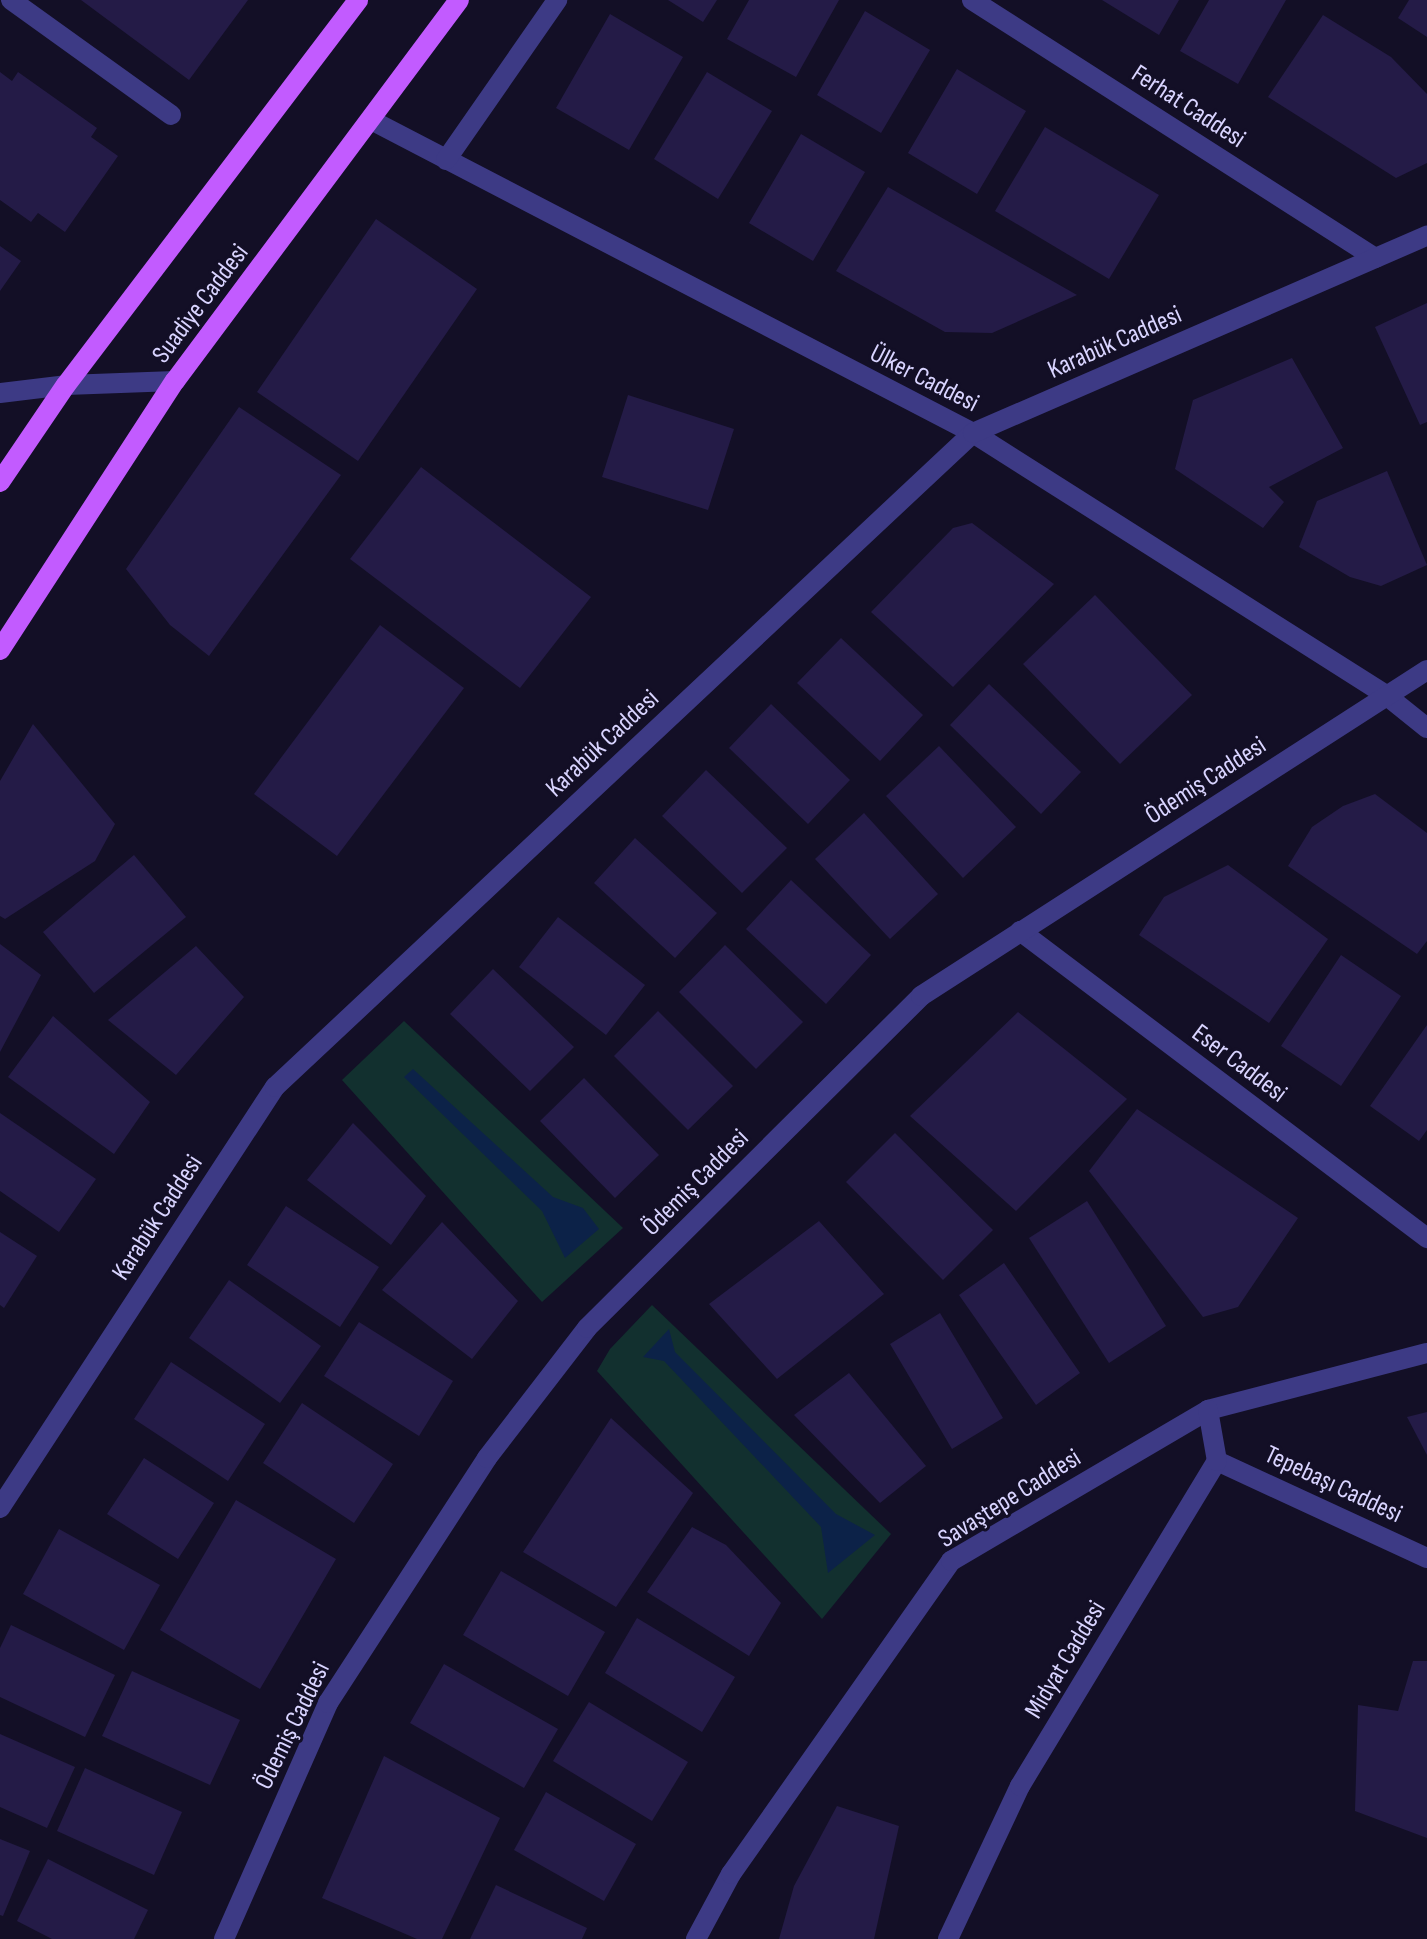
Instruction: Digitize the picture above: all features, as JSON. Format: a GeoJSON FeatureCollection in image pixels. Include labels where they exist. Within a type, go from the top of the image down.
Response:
{"type":"FeatureCollection","features":[{"type":"Feature","properties":{"kind":"main road"},"geometry":{"type":"LineString","coordinates":[[0,482],[66,385],[358,0]]}},
{"type":"Feature","properties":{"kind":"main road","name":"Suadiye Caddesi"},"geometry":{"type":"LineString","coordinates":[[0,650],[175,381],[459,0]]}},
{"type":"Feature","properties":{"kind":"street"},"geometry":{"type":"LineString","coordinates":[[11,0],[171,115]]}},
{"type":"Feature","properties":{"kind":"street"},"geometry":{"type":"LineString","coordinates":[[446,160],[557,0]]}},
{"type":"Feature","properties":{"kind":"street","name":"Ferhat Caddesi"},"geometry":{"type":"LineString","coordinates":[[972,0],[1376,258]]}},
{"type":"Feature","properties":{"kind":"street","name":"Ülker Caddesi"},"geometry":{"type":"LineString","coordinates":[[371,120],[973,433],[1387,696],[1427,728]]}},
{"type":"Feature","properties":{"kind":"street","name":"Karabük Caddesi"},"geometry":{"type":"LineString","coordinates":[[0,1508],[275,1087],[973,433],[1427,236]]}},
{"type":"Feature","properties":{"kind":"street"},"geometry":{"type":"LineString","coordinates":[[0,393],[66,385],[175,381]]}},
{"type":"Feature","properties":{"kind":"street","name":"Ödemiş Caddesi"},"geometry":{"type":"LineString","coordinates":[[224,1939],[328,1703],[487,1458],[587,1328],[921,996],[1427,670]]}},
{"type":"Feature","properties":{"kind":"street","name":"Eser Caddesi"},"geometry":{"type":"LineString","coordinates":[[1020,931],[1427,1238]]}},
{"type":"Feature","properties":{"kind":"street","name":"Savaştepe Caddesi"},"geometry":{"type":"LineString","coordinates":[[696,1939],[731,1874],[951,1561],[1208,1410],[1427,1353]]}},
{"type":"Feature","properties":{"kind":"street"},"geometry":{"type":"LineString","coordinates":[[1208,1410],[1217,1461]]}},
{"type":"Feature","properties":{"kind":"street","name":"Tepebaşı Caddesi"},"geometry":{"type":"LineString","coordinates":[[1217,1461],[1427,1558]]}},
{"type":"Feature","properties":{"kind":"street","name":"Midyat Caddesi"},"geometry":{"type":"LineString","coordinates":[[948,1939],[1020,1786],[1217,1461]]}},
{"type":"Feature","properties":{"kind":"green space"},"geometry":{"type":"Polygon","coordinates":[[[404,1021],[623,1228],[542,1302],[342,1080],[404,1021]]]}},
{"type":"Feature","properties":{"kind":"green space"},"geometry":{"type":"Polygon","coordinates":[[[652,1305],[891,1534],[822,1619],[597,1371],[610,1349],[652,1305]]]}},
{"type":"Feature","properties":{"kind":"water"},"geometry":{"type":"Polygon","coordinates":[[[413,1069],[553,1197],[583,1208],[599,1229],[565,1258],[542,1211],[404,1077],[413,1069]]]}},
{"type":"Feature","properties":{"kind":"water"},"geometry":{"type":"Polygon","coordinates":[[[669,1329],[675,1352],[836,1514],[875,1535],[828,1573],[821,1527],[664,1361],[643,1357],[669,1329]]]}},
{"type":"Feature","properties":{"kind":"building"},"geometry":{"type":"Polygon","coordinates":[[[81,0],[248,0],[189,80],[81,0]]]}},
{"type":"Feature","properties":{"kind":"building"},"geometry":{"type":"Polygon","coordinates":[[[668,0],[717,0],[703,22],[668,0]]]}},
{"type":"Feature","properties":{"kind":"building"},"geometry":{"type":"Polygon","coordinates":[[[749,0],[839,0],[796,77],[727,39],[749,0]]]}},
{"type":"Feature","properties":{"kind":"building"},"geometry":{"type":"Polygon","coordinates":[[[1102,0],[1179,0],[1159,35],[1102,0]]]}},
{"type":"Feature","properties":{"kind":"building"},"geometry":{"type":"Polygon","coordinates":[[[1209,0],[1286,0],[1238,84],[1180,51],[1209,0]]]}},
{"type":"Feature","properties":{"kind":"building"},"geometry":{"type":"Polygon","coordinates":[[[1409,0],[1427,0],[1427,37],[1398,18],[1409,0]]]}},
{"type":"Feature","properties":{"kind":"building"},"geometry":{"type":"Polygon","coordinates":[[[865,11],[930,50],[881,133],[817,95],[865,11]]]}},
{"type":"Feature","properties":{"kind":"building"},"geometry":{"type":"Polygon","coordinates":[[[610,14],[683,57],[629,150],[556,108],[610,14]]]}},
{"type":"Feature","properties":{"kind":"building"},"geometry":{"type":"Polygon","coordinates":[[[1323,15],[1391,57],[1427,94],[1427,163],[1396,178],[1268,97],[1323,15]]]}},
{"type":"Feature","properties":{"kind":"building"},"geometry":{"type":"Polygon","coordinates":[[[957,69],[1026,111],[977,194],[908,153],[957,69]]]}},
{"type":"Feature","properties":{"kind":"building"},"geometry":{"type":"Polygon","coordinates":[[[0,72],[12,81],[18,72],[97,128],[91,137],[118,156],[65,232],[38,213],[31,222],[0,200],[0,72]]]}},
{"type":"Feature","properties":{"kind":"building"},"geometry":{"type":"Polygon","coordinates":[[[707,72],[772,111],[718,199],[654,159],[707,72]]]}},
{"type":"Feature","properties":{"kind":"building"},"geometry":{"type":"Polygon","coordinates":[[[1045,127],[1159,195],[1109,279],[995,211],[1045,127]]]}},
{"type":"Feature","properties":{"kind":"building"},"geometry":{"type":"Polygon","coordinates":[[[801,134],[865,172],[813,261],[749,223],[801,134]]]}},
{"type":"Feature","properties":{"kind":"building"},"geometry":{"type":"Polygon","coordinates":[[[888,187],[1077,295],[992,333],[945,332],[836,271],[888,187]]]}},
{"type":"Feature","properties":{"kind":"building"},"geometry":{"type":"Polygon","coordinates":[[[376,219],[477,289],[358,461],[257,392],[376,219]]]}},
{"type":"Feature","properties":{"kind":"building"},"geometry":{"type":"Polygon","coordinates":[[[0,246],[21,261],[0,291],[0,246]]]}},
{"type":"Feature","properties":{"kind":"building"},"geometry":{"type":"Polygon","coordinates":[[[1427,303],[1427,422],[1420,425],[1375,327],[1427,303]]]}},
{"type":"Feature","properties":{"kind":"building"},"geometry":{"type":"Polygon","coordinates":[[[1292,358],[1343,448],[1269,487],[1284,502],[1263,528],[1175,469],[1193,400],[1292,358]]]}},
{"type":"Feature","properties":{"kind":"building"},"geometry":{"type":"Polygon","coordinates":[[[628,395],[734,429],[708,510],[602,477],[628,395]]]}},
{"type":"Feature","properties":{"kind":"building"},"geometry":{"type":"Polygon","coordinates":[[[239,407],[341,475],[209,656],[170,625],[126,569],[239,407]]]}},
{"type":"Feature","properties":{"kind":"building"},"geometry":{"type":"Polygon","coordinates":[[[421,467],[591,597],[520,688],[350,559],[421,467]]]}},
{"type":"Feature","properties":{"kind":"building"},"geometry":{"type":"Polygon","coordinates":[[[1387,471],[1427,565],[1381,586],[1350,577],[1299,547],[1317,501],[1387,471]]]}},
{"type":"Feature","properties":{"kind":"building"},"geometry":{"type":"Polygon","coordinates":[[[972,523],[1054,584],[953,687],[871,612],[953,528],[972,523]]]}},
{"type":"Feature","properties":{"kind":"building"},"geometry":{"type":"Polygon","coordinates":[[[1095,595],[1192,695],[1120,764],[1023,664],[1095,595]]]}},
{"type":"Feature","properties":{"kind":"building"},"geometry":{"type":"Polygon","coordinates":[[[380,625],[464,688],[337,856],[254,794],[380,625]]]}},
{"type":"Feature","properties":{"kind":"building"},"geometry":{"type":"Polygon","coordinates":[[[841,638],[923,715],[880,761],[797,683],[841,638]]]}},
{"type":"Feature","properties":{"kind":"building"},"geometry":{"type":"Polygon","coordinates":[[[989,684],[1081,772],[1041,814],[950,725],[989,684]]]}},
{"type":"Feature","properties":{"kind":"building"},"geometry":{"type":"Polygon","coordinates":[[[771,704],[850,780],[808,824],[729,748],[771,704]]]}},
{"type":"Feature","properties":{"kind":"building"},"geometry":{"type":"Polygon","coordinates":[[[33,724],[115,824],[95,861],[5,919],[0,916],[0,781],[33,724]]]}},
{"type":"Feature","properties":{"kind":"building"},"geometry":{"type":"Polygon","coordinates":[[[939,746],[1016,827],[963,878],[886,796],[939,746]]]}},
{"type":"Feature","properties":{"kind":"building"},"geometry":{"type":"Polygon","coordinates":[[[706,770],[787,848],[742,893],[662,816],[706,770]]]}},
{"type":"Feature","properties":{"kind":"building"},"geometry":{"type":"Polygon","coordinates":[[[1375,794],[1427,833],[1427,941],[1417,954],[1288,866],[1312,827],[1343,806],[1375,794]]]}},
{"type":"Feature","properties":{"kind":"building"},"geometry":{"type":"Polygon","coordinates":[[[864,813],[938,894],[890,939],[815,859],[864,813]]]}},
{"type":"Feature","properties":{"kind":"building"},"geometry":{"type":"Polygon","coordinates":[[[635,838],[717,913],[675,958],[594,883],[635,838]]]}},
{"type":"Feature","properties":{"kind":"building"},"geometry":{"type":"Polygon","coordinates":[[[134,855],[186,917],[94,993],[43,932],[134,855]]]}},
{"type":"Feature","properties":{"kind":"building"},"geometry":{"type":"Polygon","coordinates":[[[1228,865],[1328,939],[1269,1023],[1139,935],[1164,897],[1228,865]]]}},
{"type":"Feature","properties":{"kind":"building"},"geometry":{"type":"Polygon","coordinates":[[[791,880],[871,955],[826,1004],[746,929],[791,880]]]}},
{"type":"Feature","properties":{"kind":"building"},"geometry":{"type":"Polygon","coordinates":[[[558,917],[645,985],[606,1035],[519,967],[558,917]]]}},
{"type":"Feature","properties":{"kind":"building"},"geometry":{"type":"Polygon","coordinates":[[[0,944],[41,975],[0,1052],[0,944]]]}},
{"type":"Feature","properties":{"kind":"building"},"geometry":{"type":"Polygon","coordinates":[[[725,945],[803,1022],[756,1069],[679,992],[725,945]]]}},
{"type":"Feature","properties":{"kind":"building"},"geometry":{"type":"Polygon","coordinates":[[[196,946],[244,997],[176,1075],[108,1020],[196,946]]]}},
{"type":"Feature","properties":{"kind":"building"},"geometry":{"type":"Polygon","coordinates":[[[1341,955],[1401,996],[1341,1086],[1281,1046],[1341,955]]]}},
{"type":"Feature","properties":{"kind":"building"},"geometry":{"type":"Polygon","coordinates":[[[493,969],[574,1047],[530,1091],[450,1014],[493,969]]]}},
{"type":"Feature","properties":{"kind":"building"},"geometry":{"type":"Polygon","coordinates":[[[658,1011],[733,1086],[688,1130],[614,1056],[658,1011]]]}},
{"type":"Feature","properties":{"kind":"building"},"geometry":{"type":"Polygon","coordinates":[[[1018,1012],[1127,1099],[1016,1211],[910,1116],[1018,1012]]]}},
{"type":"Feature","properties":{"kind":"building"},"geometry":{"type":"Polygon","coordinates":[[[53,1016],[150,1102],[114,1154],[8,1077],[53,1016]]]}},
{"type":"Feature","properties":{"kind":"building"},"geometry":{"type":"Polygon","coordinates":[[[1427,1025],[1427,1130],[1419,1141],[1370,1106],[1427,1025]]]}},
{"type":"Feature","properties":{"kind":"building"},"geometry":{"type":"Polygon","coordinates":[[[584,1078],[659,1155],[615,1198],[540,1121],[584,1078]]]}},
{"type":"Feature","properties":{"kind":"building"},"geometry":{"type":"Polygon","coordinates":[[[1137,1109],[1298,1218],[1238,1307],[1203,1317],[1089,1171],[1137,1109]]]}},
{"type":"Feature","properties":{"kind":"building"},"geometry":{"type":"Polygon","coordinates":[[[0,1113],[96,1179],[59,1232],[0,1191],[0,1113]]]}},
{"type":"Feature","properties":{"kind":"building"},"geometry":{"type":"Polygon","coordinates":[[[353,1123],[426,1196],[391,1245],[307,1180],[353,1123]]]}},
{"type":"Feature","properties":{"kind":"building"},"geometry":{"type":"Polygon","coordinates":[[[895,1133],[993,1230],[943,1280],[846,1182],[895,1133]]]}},
{"type":"Feature","properties":{"kind":"building"},"geometry":{"type":"Polygon","coordinates":[[[1087,1201],[1166,1326],[1109,1363],[1029,1238],[1087,1201]]]}},
{"type":"Feature","properties":{"kind":"building"},"geometry":{"type":"Polygon","coordinates":[[[286,1206],[379,1267],[340,1327],[247,1265],[286,1206]]]}},
{"type":"Feature","properties":{"kind":"building"},"geometry":{"type":"Polygon","coordinates":[[[819,1221],[884,1294],[777,1379],[709,1304],[819,1221]]]}},
{"type":"Feature","properties":{"kind":"building"},"geometry":{"type":"Polygon","coordinates":[[[442,1222],[518,1301],[472,1359],[382,1290],[442,1222]]]}},
{"type":"Feature","properties":{"kind":"building"},"geometry":{"type":"Polygon","coordinates":[[[0,1232],[37,1256],[4,1308],[0,1305],[0,1232]]]}},
{"type":"Feature","properties":{"kind":"building"},"geometry":{"type":"Polygon","coordinates":[[[1004,1263],[1080,1373],[1036,1405],[959,1295],[1004,1263]]]}},
{"type":"Feature","properties":{"kind":"building"},"geometry":{"type":"Polygon","coordinates":[[[229,1280],[321,1346],[280,1403],[189,1338],[229,1280]]]}},
{"type":"Feature","properties":{"kind":"building"},"geometry":{"type":"Polygon","coordinates":[[[940,1313],[1003,1418],[952,1449],[890,1344],[940,1313]]]}},
{"type":"Feature","properties":{"kind":"building"},"geometry":{"type":"Polygon","coordinates":[[[359,1322],[453,1381],[419,1436],[324,1376],[359,1322]]]}},
{"type":"Feature","properties":{"kind":"building"},"geometry":{"type":"Polygon","coordinates":[[[171,1362],[265,1424],[228,1481],[134,1419],[171,1362]]]}},
{"type":"Feature","properties":{"kind":"building"},"geometry":{"type":"Polygon","coordinates":[[[849,1373],[926,1466],[880,1503],[794,1415],[849,1373]]]}},
{"type":"Feature","properties":{"kind":"building"},"geometry":{"type":"Polygon","coordinates":[[[302,1403],[393,1464],[354,1523],[263,1463],[302,1403]]]}},
{"type":"Feature","properties":{"kind":"building"},"geometry":{"type":"Polygon","coordinates":[[[1427,1412],[1427,1455],[1407,1417],[1427,1412]]]}},
{"type":"Feature","properties":{"kind":"building"},"geometry":{"type":"Polygon","coordinates":[[[611,1418],[693,1493],[616,1607],[523,1552],[611,1418]]]}},
{"type":"Feature","properties":{"kind":"building"},"geometry":{"type":"Polygon","coordinates":[[[144,1458],[214,1503],[178,1559],[107,1514],[144,1458]]]}},
{"type":"Feature","properties":{"kind":"building"},"geometry":{"type":"Polygon","coordinates":[[[236,1500],[336,1559],[260,1689],[160,1630],[236,1500]]]}},
{"type":"Feature","properties":{"kind":"building"},"geometry":{"type":"Polygon","coordinates":[[[692,1527],[726,1545],[781,1603],[749,1656],[647,1592],[692,1527]]]}},
{"type":"Feature","properties":{"kind":"building"},"geometry":{"type":"Polygon","coordinates":[[[59,1529],[160,1585],[124,1650],[23,1594],[59,1529]]]}},
{"type":"Feature","properties":{"kind":"building"},"geometry":{"type":"Polygon","coordinates":[[[501,1571],[605,1632],[568,1696],[463,1635],[501,1571]]]}},
{"type":"Feature","properties":{"kind":"building"},"geometry":{"type":"Polygon","coordinates":[[[637,1618],[735,1677],[702,1732],[605,1673],[637,1618]]]}},
{"type":"Feature","properties":{"kind":"building"},"geometry":{"type":"Polygon","coordinates":[[[11,1625],[115,1675],[85,1737],[0,1697],[0,1648],[11,1625]]]}},
{"type":"Feature","properties":{"kind":"building"},"geometry":{"type":"Polygon","coordinates":[[[1413,1661],[1427,1661],[1427,1838],[1355,1811],[1358,1705],[1398,1711],[1413,1661]]]}},
{"type":"Feature","properties":{"kind":"building"},"geometry":{"type":"Polygon","coordinates":[[[444,1664],[558,1729],[524,1788],[410,1723],[444,1664]]]}},
{"type":"Feature","properties":{"kind":"building"},"geometry":{"type":"Polygon","coordinates":[[[132,1671],[240,1720],[210,1785],[102,1736],[132,1671]]]}},
{"type":"Feature","properties":{"kind":"building"},"geometry":{"type":"Polygon","coordinates":[[[589,1702],[688,1762],[652,1821],[553,1761],[589,1702]]]}},
{"type":"Feature","properties":{"kind":"building"},"geometry":{"type":"Polygon","coordinates":[[[0,1734],[75,1767],[47,1828],[0,1807],[0,1734]]]}},
{"type":"Feature","properties":{"kind":"building"},"geometry":{"type":"Polygon","coordinates":[[[384,1756],[500,1818],[442,1939],[417,1939],[322,1898],[384,1756]]]}},
{"type":"Feature","properties":{"kind":"building"},"geometry":{"type":"Polygon","coordinates":[[[85,1768],[182,1812],[154,1875],[57,1831],[85,1768]]]}},
{"type":"Feature","properties":{"kind":"building"},"geometry":{"type":"Polygon","coordinates":[[[546,1792],[636,1844],[604,1901],[514,1850],[546,1792]]]}},
{"type":"Feature","properties":{"kind":"building"},"geometry":{"type":"Polygon","coordinates":[[[837,1806],[899,1826],[874,1939],[779,1939],[794,1886],[837,1806]]]}},
{"type":"Feature","properties":{"kind":"building"},"geometry":{"type":"Polygon","coordinates":[[[0,1839],[30,1851],[3,1916],[0,1915],[0,1839]]]}},
{"type":"Feature","properties":{"kind":"building"},"geometry":{"type":"Polygon","coordinates":[[[48,1859],[148,1910],[134,1939],[52,1939],[17,1921],[48,1859]]]}},
{"type":"Feature","properties":{"kind":"building"},"geometry":{"type":"Polygon","coordinates":[[[496,1885],[587,1928],[582,1939],[470,1939],[496,1885]]]}}]}
